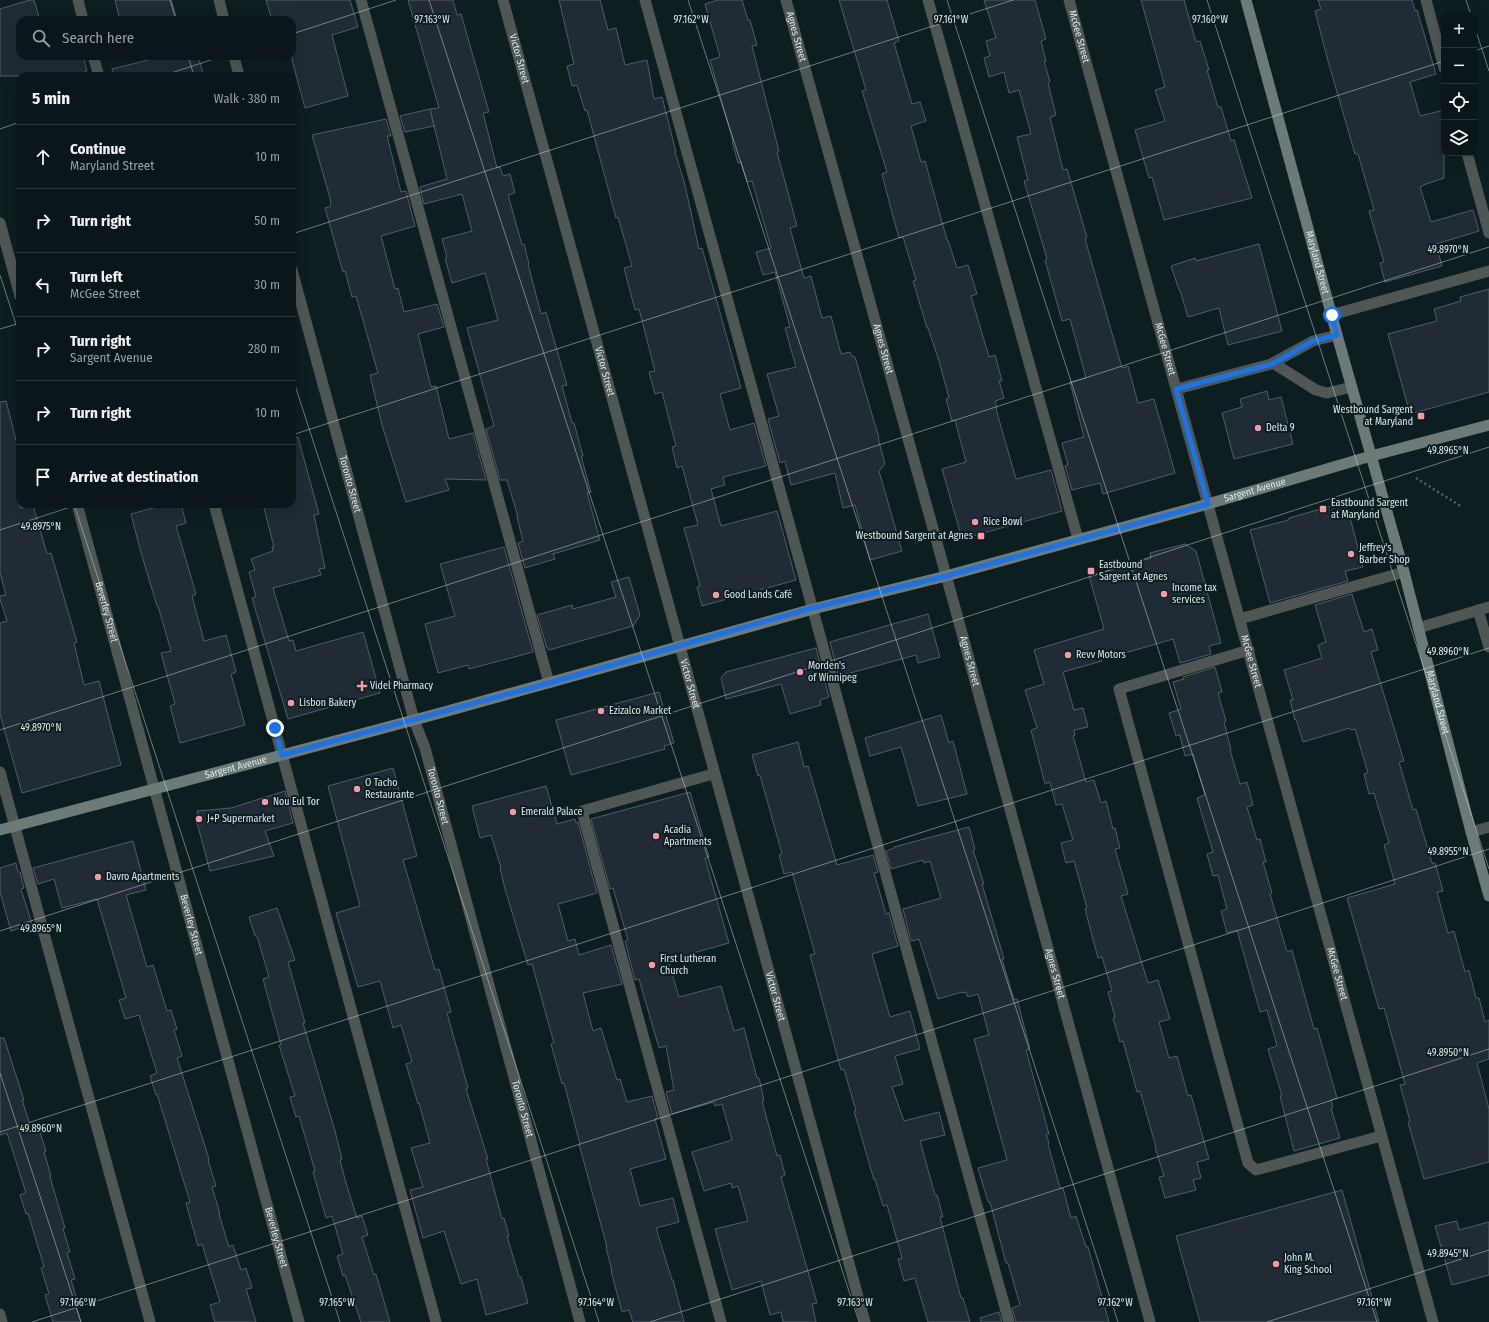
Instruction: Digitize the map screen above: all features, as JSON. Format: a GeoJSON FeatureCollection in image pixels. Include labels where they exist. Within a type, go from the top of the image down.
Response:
{"type":"FeatureCollection","features":[{"type":"Feature","properties":{"kind":"main road","name":"Maryland Street"},"geometry":{"type":"LineString","coordinates":[[1246,0],[1337,335],[1404,572],[1489,896]]}},
{"type":"Feature","properties":{"kind":"main road","name":"Sargent Avenue"},"geometry":{"type":"LineString","coordinates":[[0,830],[414,720],[680,647],[812,608],[946,576],[1208,504],[1372,456],[1489,425]]}},
{"type":"Feature","properties":{"kind":"street"},"geometry":{"type":"LineString","coordinates":[[78,0],[82,16]]}},
{"type":"Feature","properties":{"kind":"street"},"geometry":{"type":"LineString","coordinates":[[219,0],[223,16]]}},
{"type":"Feature","properties":{"kind":"street"},"geometry":{"type":"LineString","coordinates":[[362,0],[549,683]]}},
{"type":"Feature","properties":{"kind":"street","name":"Victor Street"},"geometry":{"type":"LineString","coordinates":[[502,0],[865,1322]]}},
{"type":"Feature","properties":{"kind":"street"},"geometry":{"type":"LineString","coordinates":[[645,0],[1009,1322]]}},
{"type":"Feature","properties":{"kind":"street","name":"Agnes Street"},"geometry":{"type":"LineString","coordinates":[[786,0],[946,576],[1150,1322]]}},
{"type":"Feature","properties":{"kind":"street"},"geometry":{"type":"LineString","coordinates":[[928,0],[1078,539]]}},
{"type":"Feature","properties":{"kind":"street","name":"McGee Street"},"geometry":{"type":"LineString","coordinates":[[1069,0],[1249,650],[1380,1136],[1433,1322]]}},
{"type":"Feature","properties":{"kind":"street"},"geometry":{"type":"LineString","coordinates":[[1426,0],[1441,57]]}},
{"type":"Feature","properties":{"kind":"street"},"geometry":{"type":"LineString","coordinates":[[94,60],[98,72]]}},
{"type":"Feature","properties":{"kind":"street"},"geometry":{"type":"LineString","coordinates":[[235,60],[238,72]]}},
{"type":"Feature","properties":{"kind":"street"},"geometry":{"type":"LineString","coordinates":[[1468,156],[1489,233]]}},
{"type":"Feature","properties":{"kind":"street"},"geometry":{"type":"LineString","coordinates":[[0,223],[16,281]]}},
{"type":"Feature","properties":{"kind":"street"},"geometry":{"type":"LineString","coordinates":[[1332,315],[1489,271]]}},
{"type":"Feature","properties":{"kind":"street","name":"Toronto Street"},"geometry":{"type":"LineString","coordinates":[[296,285],[414,720],[425,748],[580,1322]]}},
{"type":"Feature","properties":{"kind":"street"},"geometry":{"type":"LineString","coordinates":[[1176,389],[1273,363],[1313,341],[1337,335]]}},
{"type":"Feature","properties":{"kind":"street"},"geometry":{"type":"LineString","coordinates":[[1273,363],[1316,390],[1327,393],[1352,387]]}},
{"type":"Feature","properties":{"kind":"street","name":"Beverley Street"},"geometry":{"type":"LineString","coordinates":[[77,508],[299,1322]]}},
{"type":"Feature","properties":{"kind":"street"},"geometry":{"type":"LineString","coordinates":[[215,508],[436,1322]]}},
{"type":"Feature","properties":{"kind":"street"},"geometry":{"type":"LineString","coordinates":[[1240,619],[1404,572]]}},
{"type":"Feature","properties":{"kind":"street"},"geometry":{"type":"LineString","coordinates":[[1418,628],[1484,609],[1489,647]]}},
{"type":"Feature","properties":{"kind":"street"},"geometry":{"type":"LineString","coordinates":[[1249,650],[1119,689],[1123,704],[1248,1162],[1256,1170],[1380,1136]]}},
{"type":"Feature","properties":{"kind":"street"},"geometry":{"type":"LineString","coordinates":[[0,772],[150,1322]]}},
{"type":"Feature","properties":{"kind":"street"},"geometry":{"type":"LineString","coordinates":[[714,774],[582,811],[722,1322]]}},
{"type":"Feature","properties":{"kind":"street"},"geometry":{"type":"LineString","coordinates":[[1471,832],[1489,826]]}},
{"type":"Feature","properties":{"kind":"street"},"geometry":{"type":"LineString","coordinates":[[0,1314],[2,1322]]}},
{"type":"Feature","properties":{"kind":"path"},"geometry":{"type":"LineString","coordinates":[[1416,478],[1462,507]]}},
{"type":"Feature","properties":{"kind":"building"},"geometry":{"type":"Polygon","coordinates":[[[34,0],[39,16],[16,16],[16,60],[84,60],[87,71],[16,72],[16,76],[0,76],[0,9],[34,0]]]}},
{"type":"Feature","properties":{"kind":"building"},"geometry":{"type":"Polygon","coordinates":[[[115,0],[171,0],[176,16],[119,16],[115,0]]]}},
{"type":"Feature","properties":{"kind":"building"},"geometry":{"type":"Polygon","coordinates":[[[266,0],[350,0],[358,27],[332,35],[348,96],[305,108],[292,60],[296,60],[296,16],[271,16],[266,0]]]}},
{"type":"Feature","properties":{"kind":"building"},"geometry":{"type":"Polygon","coordinates":[[[408,0],[453,0],[457,15],[461,14],[489,112],[483,113],[497,168],[500,167],[503,176],[510,174],[515,193],[508,195],[522,245],[524,244],[541,314],[546,312],[567,385],[562,386],[572,423],[574,423],[591,492],[587,493],[600,540],[553,554],[555,559],[525,568],[518,543],[523,541],[518,517],[507,480],[500,480],[486,429],[494,426],[467,328],[498,320],[485,273],[452,283],[445,258],[447,257],[442,239],[472,231],[462,194],[424,204],[420,187],[447,179],[430,109],[439,108],[408,0]]]}},
{"type":"Feature","properties":{"kind":"building"},"geometry":{"type":"Polygon","coordinates":[[[559,0],[600,0],[608,30],[616,28],[625,65],[647,60],[654,99],[662,97],[675,152],[685,185],[699,249],[702,248],[741,388],[720,394],[730,430],[754,423],[766,466],[723,477],[725,485],[711,489],[721,526],[777,511],[796,580],[702,606],[697,587],[700,586],[684,528],[698,525],[682,466],[677,468],[672,447],[676,446],[662,392],[655,394],[649,372],[655,371],[639,309],[635,310],[624,268],[632,266],[618,217],[616,218],[587,110],[585,111],[577,85],[572,86],[567,66],[574,64],[559,0]]]}},
{"type":"Feature","properties":{"kind":"building"},"geometry":{"type":"Polygon","coordinates":[[[718,0],[742,0],[748,20],[750,20],[757,45],[752,46],[779,151],[777,152],[797,226],[790,228],[804,278],[811,276],[822,318],[831,316],[841,354],[850,352],[852,356],[855,357],[879,438],[885,464],[879,471],[902,551],[870,560],[855,505],[843,508],[835,473],[791,485],[785,461],[780,463],[768,419],[779,416],[767,374],[796,367],[785,328],[790,327],[775,272],[763,275],[756,252],[771,248],[752,181],[747,182],[741,162],[738,163],[710,60],[720,57],[705,4],[718,0]]]}},
{"type":"Feature","properties":{"kind":"building"},"geometry":{"type":"Polygon","coordinates":[[[839,0],[887,0],[899,41],[894,43],[912,104],[920,102],[926,121],[911,126],[921,162],[925,161],[947,240],[957,268],[968,265],[977,294],[971,296],[989,357],[995,355],[1002,381],[999,381],[1004,398],[995,401],[996,409],[1016,479],[1051,470],[1062,511],[962,539],[942,469],[966,462],[955,420],[952,421],[946,399],[949,398],[939,361],[927,328],[913,281],[916,280],[903,237],[899,238],[892,213],[882,174],[887,172],[862,91],[866,90],[839,0]]]}},
{"type":"Feature","properties":{"kind":"building"},"geometry":{"type":"Polygon","coordinates":[[[984,0],[1035,0],[1046,39],[1041,41],[1046,61],[1044,61],[1050,82],[1048,83],[1056,115],[1050,117],[1063,170],[1067,169],[1087,238],[1085,239],[1122,368],[1128,366],[1138,403],[1154,399],[1175,473],[1103,494],[1100,483],[1072,490],[1065,466],[1068,465],[1062,443],[1084,437],[1070,382],[1086,378],[1070,319],[1062,321],[1045,260],[1047,259],[1024,181],[1028,180],[1017,137],[1031,134],[1019,90],[1009,93],[1004,72],[989,77],[984,58],[990,56],[986,41],[996,38],[984,0]]]}},
{"type":"Feature","properties":{"kind":"building"},"geometry":{"type":"Polygon","coordinates":[[[1141,0],[1184,0],[1196,42],[1200,41],[1218,107],[1221,107],[1231,141],[1234,140],[1252,198],[1164,220],[1152,177],[1149,178],[1135,130],[1165,121],[1155,90],[1165,87],[1141,0]]]}},
{"type":"Feature","properties":{"kind":"building"},"geometry":{"type":"Polygon","coordinates":[[[1318,0],[1412,0],[1415,11],[1417,10],[1436,74],[1410,82],[1420,116],[1441,111],[1441,156],[1444,156],[1444,178],[1420,187],[1431,222],[1473,210],[1479,231],[1436,244],[1442,266],[1385,282],[1380,263],[1384,262],[1369,211],[1374,210],[1358,154],[1355,154],[1315,11],[1321,9],[1318,0]]]}},
{"type":"Feature","properties":{"kind":"building"},"geometry":{"type":"Polygon","coordinates":[[[148,60],[199,60],[203,72],[112,72],[112,69],[148,60]]]}},
{"type":"Feature","properties":{"kind":"building"},"geometry":{"type":"Polygon","coordinates":[[[430,109],[434,126],[405,132],[400,116],[430,109]]]}},
{"type":"Feature","properties":{"kind":"building"},"geometry":{"type":"Polygon","coordinates":[[[386,119],[391,136],[387,136],[401,192],[406,191],[415,226],[381,236],[395,289],[398,288],[404,312],[437,304],[444,327],[418,334],[431,387],[436,386],[449,439],[473,433],[486,480],[445,479],[449,490],[406,502],[382,425],[370,375],[378,373],[356,296],[352,297],[345,271],[343,272],[325,208],[331,206],[330,198],[312,135],[386,119]]]}},
{"type":"Feature","properties":{"kind":"building"},"geometry":{"type":"Polygon","coordinates":[[[1259,244],[1282,331],[1228,345],[1219,308],[1188,317],[1171,266],[1195,258],[1196,261],[1259,244]]]}},
{"type":"Feature","properties":{"kind":"building"},"geometry":{"type":"Polygon","coordinates":[[[1489,289],[1489,392],[1410,414],[1388,334],[1437,321],[1434,309],[1461,301],[1460,297],[1489,289]]]}},
{"type":"Feature","properties":{"kind":"building","name":"Delta 9"},"geometry":{"type":"Polygon","coordinates":[[[1267,391],[1269,400],[1281,397],[1293,444],[1234,459],[1222,413],[1242,407],[1240,399],[1267,391]]]}},
{"type":"Feature","properties":{"kind":"building"},"geometry":{"type":"Polygon","coordinates":[[[6,401],[16,440],[16,508],[34,508],[47,554],[51,553],[77,642],[74,643],[84,685],[99,681],[121,765],[22,793],[0,714],[0,623],[7,621],[0,599],[0,596],[6,595],[0,573],[0,402],[6,401]]]}},
{"type":"Feature","properties":{"kind":"building"},"geometry":{"type":"Polygon","coordinates":[[[296,437],[298,437],[319,514],[314,515],[325,568],[319,569],[321,575],[273,588],[289,641],[293,640],[296,651],[363,632],[380,693],[288,719],[252,598],[256,597],[249,572],[255,570],[251,559],[273,551],[272,547],[274,547],[264,508],[296,508],[296,437]]]}},
{"type":"Feature","properties":{"kind":"building"},"geometry":{"type":"Polygon","coordinates":[[[1338,504],[1348,510],[1363,567],[1345,571],[1348,581],[1270,603],[1250,530],[1289,520],[1289,518],[1338,504]]]}},
{"type":"Feature","properties":{"kind":"building"},"geometry":{"type":"Polygon","coordinates":[[[153,508],[182,508],[186,523],[176,526],[196,594],[192,596],[204,641],[226,635],[236,672],[231,674],[245,725],[180,743],[170,706],[175,704],[161,653],[171,651],[131,514],[153,508]]]}},
{"type":"Feature","properties":{"kind":"building"},"geometry":{"type":"Polygon","coordinates":[[[1185,544],[1196,551],[1221,643],[1209,646],[1211,654],[1180,663],[1173,639],[1063,672],[1074,710],[1083,708],[1088,727],[1074,730],[1075,735],[1073,736],[1086,782],[1094,780],[1101,803],[1106,801],[1113,829],[1115,828],[1120,848],[1115,849],[1128,894],[1121,896],[1148,983],[1158,980],[1170,1019],[1159,1022],[1169,1058],[1177,1056],[1188,1096],[1191,1095],[1209,1159],[1197,1162],[1201,1178],[1193,1180],[1196,1190],[1165,1198],[1159,1177],[1164,1176],[1140,1091],[1137,1092],[1123,1041],[1120,1042],[1113,1018],[1115,1017],[1108,992],[1112,991],[1102,957],[1098,958],[1085,909],[1087,908],[1074,861],[1066,863],[1061,843],[1073,840],[1062,804],[1056,805],[1050,782],[1045,784],[1031,730],[1037,728],[1025,690],[1044,684],[1034,650],[1104,629],[1089,576],[1151,558],[1150,553],[1185,544]]]}},
{"type":"Feature","properties":{"kind":"building"},"geometry":{"type":"Polygon","coordinates":[[[504,547],[533,652],[469,669],[468,665],[438,673],[425,624],[455,616],[440,564],[504,547]]]}},
{"type":"Feature","properties":{"kind":"building"},"geometry":{"type":"Polygon","coordinates":[[[629,577],[640,615],[633,626],[549,650],[547,648],[537,615],[572,605],[573,609],[616,597],[611,582],[629,577]]]}},
{"type":"Feature","properties":{"kind":"building"},"geometry":{"type":"Polygon","coordinates":[[[1352,594],[1364,632],[1372,629],[1378,650],[1371,652],[1404,761],[1399,762],[1413,810],[1416,809],[1432,863],[1435,863],[1443,891],[1437,892],[1448,933],[1454,931],[1465,972],[1469,970],[1476,998],[1479,998],[1485,1022],[1489,1020],[1489,1059],[1477,1063],[1489,1109],[1489,1162],[1424,1179],[1408,1122],[1410,1121],[1400,1085],[1405,1084],[1384,1008],[1379,1009],[1347,898],[1395,884],[1384,845],[1389,843],[1374,793],[1369,794],[1364,774],[1368,773],[1355,729],[1351,730],[1350,728],[1303,742],[1296,719],[1295,720],[1290,700],[1293,700],[1284,670],[1322,658],[1318,645],[1326,642],[1315,605],[1352,594]]]}},
{"type":"Feature","properties":{"kind":"building"},"geometry":{"type":"Polygon","coordinates":[[[928,614],[940,657],[918,663],[916,655],[843,675],[844,678],[839,679],[830,642],[928,614]]]}},
{"type":"Feature","properties":{"kind":"building","name":"Morden's of Winnipeg"},"geometry":{"type":"Polygon","coordinates":[[[816,648],[829,697],[820,700],[821,705],[790,714],[781,684],[726,699],[721,678],[726,672],[816,648]]]}},
{"type":"Feature","properties":{"kind":"building"},"geometry":{"type":"Polygon","coordinates":[[[1215,667],[1222,692],[1218,693],[1226,721],[1224,722],[1230,750],[1240,784],[1247,782],[1253,805],[1247,807],[1257,840],[1260,839],[1266,862],[1263,862],[1272,893],[1270,894],[1287,952],[1292,950],[1314,1029],[1317,1028],[1337,1098],[1331,1100],[1333,1107],[1331,1108],[1340,1138],[1294,1151],[1280,1096],[1282,1096],[1268,1049],[1277,1046],[1267,1010],[1260,1012],[1237,930],[1227,933],[1221,911],[1227,909],[1218,875],[1213,876],[1207,854],[1213,852],[1197,798],[1205,795],[1193,754],[1185,756],[1180,735],[1176,736],[1169,713],[1181,709],[1173,682],[1184,679],[1183,677],[1215,667]]]}},
{"type":"Feature","properties":{"kind":"building"},"geometry":{"type":"Polygon","coordinates":[[[659,692],[674,743],[664,746],[665,749],[571,775],[556,720],[659,692]]]}},
{"type":"Feature","properties":{"kind":"building"},"geometry":{"type":"Polygon","coordinates":[[[941,715],[949,743],[953,741],[967,794],[918,806],[901,747],[870,756],[865,738],[941,715]]]}},
{"type":"Feature","properties":{"kind":"building"},"geometry":{"type":"Polygon","coordinates":[[[798,742],[804,767],[808,766],[837,865],[873,855],[878,872],[874,873],[886,914],[889,913],[898,946],[872,954],[890,1017],[910,1011],[920,1049],[895,1056],[903,1084],[892,1087],[904,1121],[939,1112],[945,1135],[920,1141],[935,1195],[937,1195],[943,1217],[940,1217],[961,1298],[963,1298],[970,1322],[928,1322],[915,1278],[904,1281],[898,1259],[902,1258],[887,1205],[883,1206],[875,1179],[874,1180],[854,1111],[856,1111],[844,1069],[841,1070],[810,955],[815,954],[792,872],[784,874],[779,855],[782,854],[760,775],[758,776],[752,755],[798,742]]]}},
{"type":"Feature","properties":{"kind":"building"},"geometry":{"type":"Polygon","coordinates":[[[393,768],[417,856],[403,860],[435,970],[439,969],[451,1012],[447,1013],[468,1088],[466,1089],[488,1159],[486,1159],[502,1219],[504,1218],[509,1236],[507,1236],[528,1303],[486,1315],[477,1279],[461,1284],[444,1231],[423,1238],[410,1190],[423,1187],[411,1148],[430,1143],[406,1064],[412,1062],[401,1025],[393,1028],[380,981],[358,987],[336,913],[360,906],[328,786],[393,768]]]}},
{"type":"Feature","properties":{"kind":"building"},"geometry":{"type":"Polygon","coordinates":[[[546,786],[557,824],[575,819],[576,823],[578,822],[597,893],[558,904],[568,941],[575,939],[579,955],[611,945],[622,984],[583,993],[593,1031],[601,1028],[617,1080],[620,1079],[627,1102],[652,1096],[658,1118],[655,1119],[666,1159],[630,1169],[640,1206],[673,1198],[679,1222],[656,1228],[673,1280],[684,1322],[633,1322],[629,1310],[622,1312],[611,1271],[607,1247],[564,1083],[562,1084],[551,1044],[554,1043],[532,964],[528,965],[505,889],[501,868],[491,835],[480,838],[472,806],[546,786]]]}},
{"type":"Feature","properties":{"kind":"building"},"geometry":{"type":"Polygon","coordinates":[[[285,791],[293,823],[265,831],[274,856],[210,871],[196,819],[198,816],[197,811],[231,808],[285,791]]]}},
{"type":"Feature","properties":{"kind":"building"},"geometry":{"type":"Polygon","coordinates":[[[690,792],[709,857],[705,858],[729,943],[668,960],[679,997],[721,986],[734,1031],[744,1028],[757,1078],[759,1078],[764,1100],[762,1101],[777,1156],[780,1155],[785,1175],[781,1177],[817,1303],[812,1304],[816,1322],[783,1322],[781,1312],[770,1315],[761,1281],[732,1290],[715,1229],[748,1221],[738,1186],[732,1188],[731,1183],[704,1191],[692,1152],[732,1140],[722,1104],[715,1106],[714,1102],[672,1114],[666,1092],[674,1090],[666,1046],[659,1048],[639,979],[635,980],[625,941],[628,940],[613,888],[610,889],[591,819],[690,792]]]}},
{"type":"Feature","properties":{"kind":"building"},"geometry":{"type":"Polygon","coordinates":[[[969,827],[975,849],[973,850],[984,884],[982,884],[1004,959],[1002,959],[1014,1000],[1017,999],[1030,1049],[1026,1050],[1049,1134],[1046,1134],[1060,1188],[1063,1188],[1071,1218],[1076,1216],[1086,1247],[1088,1247],[1109,1322],[1016,1322],[1012,1308],[1020,1305],[1008,1263],[1006,1263],[990,1202],[988,1202],[978,1168],[1007,1160],[974,1039],[989,1035],[978,994],[968,997],[966,992],[962,992],[938,999],[919,939],[911,941],[903,909],[941,898],[930,861],[924,863],[923,860],[891,869],[886,851],[894,847],[969,827]]]}},
{"type":"Feature","properties":{"kind":"building"},"geometry":{"type":"Polygon","coordinates":[[[133,841],[146,890],[126,895],[147,967],[153,965],[167,1011],[171,1010],[177,1029],[174,1030],[182,1056],[177,1058],[209,1159],[208,1160],[216,1186],[212,1187],[219,1214],[229,1247],[233,1245],[241,1270],[246,1268],[252,1288],[246,1289],[256,1322],[215,1322],[210,1305],[220,1302],[202,1244],[198,1246],[186,1203],[190,1202],[157,1094],[156,1095],[150,1076],[157,1073],[139,1015],[125,1019],[119,1000],[126,998],[97,899],[62,908],[54,879],[38,884],[33,868],[133,841]]]}},
{"type":"Feature","properties":{"kind":"building"},"geometry":{"type":"Polygon","coordinates":[[[16,863],[24,888],[21,889],[32,924],[11,931],[0,892],[0,868],[16,863]]]}},
{"type":"Feature","properties":{"kind":"building"},"geometry":{"type":"Polygon","coordinates":[[[277,908],[295,960],[288,962],[305,1023],[303,1023],[335,1131],[346,1183],[357,1218],[362,1216],[368,1235],[362,1237],[374,1275],[376,1274],[390,1322],[361,1322],[337,1256],[343,1254],[332,1216],[326,1218],[313,1172],[315,1171],[299,1116],[296,1117],[290,1097],[295,1096],[279,1045],[281,1045],[263,979],[269,977],[257,936],[255,936],[249,917],[277,908]]]}},
{"type":"Feature","properties":{"kind":"building"},"geometry":{"type":"Polygon","coordinates":[[[0,1038],[4,1038],[24,1100],[22,1100],[33,1134],[40,1132],[46,1151],[44,1152],[65,1228],[63,1229],[70,1252],[67,1253],[75,1279],[71,1280],[79,1306],[76,1307],[81,1322],[53,1322],[45,1295],[49,1294],[41,1268],[44,1267],[28,1213],[26,1214],[20,1195],[26,1193],[7,1133],[0,1135],[0,1038]]]}},
{"type":"Feature","properties":{"kind":"building"},"geometry":{"type":"Polygon","coordinates":[[[1342,1190],[1379,1322],[1200,1322],[1176,1236],[1342,1190]]]}},
{"type":"Feature","properties":{"kind":"building"},"geometry":{"type":"Polygon","coordinates":[[[1457,1221],[1459,1230],[1489,1222],[1489,1275],[1452,1285],[1435,1226],[1457,1221]]]}},
{"type":"Feature","properties":{"kind":"building"},"geometry":{"type":"Polygon","coordinates":[[[999,1312],[1002,1322],[981,1322],[980,1318],[999,1312]]]}},
{"type":"Feature","properties":{"kind":"place","name":"Westbound Sargent at Maryland"},"geometry":{"type":"Point","coordinates":[1421,416]}},
{"type":"Feature","properties":{"kind":"place","name":"Delta 9"},"geometry":{"type":"Point","coordinates":[1258,428]}},
{"type":"Feature","properties":{"kind":"place","name":"Eastbound Sargent at Maryland"},"geometry":{"type":"Point","coordinates":[1323,509]}},
{"type":"Feature","properties":{"kind":"place","name":"Rice Bowl"},"geometry":{"type":"Point","coordinates":[975,522]}},
{"type":"Feature","properties":{"kind":"place","name":"Westbound Sargent at Agnes"},"geometry":{"type":"Point","coordinates":[981,536]}},
{"type":"Feature","properties":{"kind":"place","name":"Jeffrey's Barber Shop"},"geometry":{"type":"Point","coordinates":[1351,554]}},
{"type":"Feature","properties":{"kind":"place","name":"Eastbound Sargent at Agnes"},"geometry":{"type":"Point","coordinates":[1091,571]}},
{"type":"Feature","properties":{"kind":"place","name":"Income tax services"},"geometry":{"type":"Point","coordinates":[1164,594]}},
{"type":"Feature","properties":{"kind":"place","name":"Good Lands Café"},"geometry":{"type":"Point","coordinates":[716,595]}},
{"type":"Feature","properties":{"kind":"place","name":"Revv Motors"},"geometry":{"type":"Point","coordinates":[1068,655]}},
{"type":"Feature","properties":{"kind":"place","name":"Morden's of Winnipeg"},"geometry":{"type":"Point","coordinates":[800,672]}},
{"type":"Feature","properties":{"kind":"place","name":"Videl Pharmacy"},"geometry":{"type":"Point","coordinates":[362,686]}},
{"type":"Feature","properties":{"kind":"place","name":"Lisbon Bakery"},"geometry":{"type":"Point","coordinates":[291,703]}},
{"type":"Feature","properties":{"kind":"place","name":"Ezizalco Market"},"geometry":{"type":"Point","coordinates":[601,711]}},
{"type":"Feature","properties":{"kind":"place","name":"O Tacho Restaurante"},"geometry":{"type":"Point","coordinates":[357,789]}},
{"type":"Feature","properties":{"kind":"place","name":"Nou Eul Tor"},"geometry":{"type":"Point","coordinates":[265,802]}},
{"type":"Feature","properties":{"kind":"place","name":"Emerald Palace"},"geometry":{"type":"Point","coordinates":[513,812]}},
{"type":"Feature","properties":{"kind":"place","name":"J+P Supermarket"},"geometry":{"type":"Point","coordinates":[199,819]}},
{"type":"Feature","properties":{"kind":"place","name":"Acadia Apartments"},"geometry":{"type":"Point","coordinates":[656,836]}},
{"type":"Feature","properties":{"kind":"place","name":"Davro Apartments"},"geometry":{"type":"Point","coordinates":[98,877]}},
{"type":"Feature","properties":{"kind":"place","name":"First Lutheran Church"},"geometry":{"type":"Point","coordinates":[652,965]}},
{"type":"Feature","properties":{"kind":"place","name":"John M. King School"},"geometry":{"type":"Point","coordinates":[1276,1264]}},
{"type":"Feature","properties":{"kind":"route"},"geometry":{"type":"LineString","coordinates":[[275,728],[282,755],[680,647],[812,608],[946,576],[1208,504],[1176,389],[1272,364],[1313,341],[1337,335],[1332,315]]}}]}
